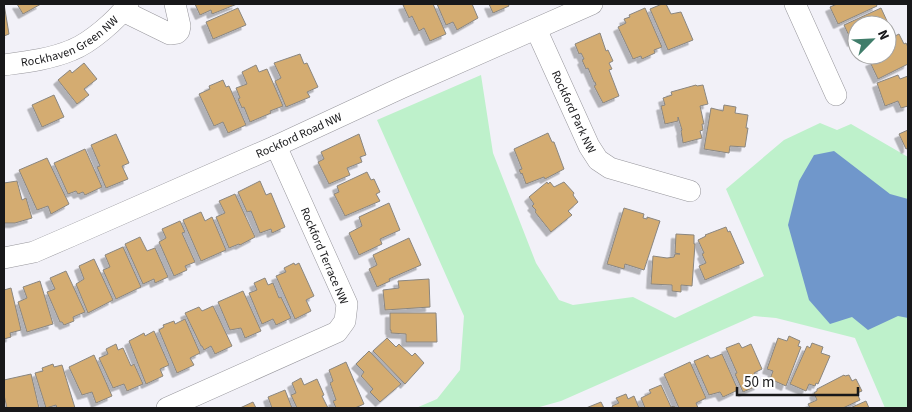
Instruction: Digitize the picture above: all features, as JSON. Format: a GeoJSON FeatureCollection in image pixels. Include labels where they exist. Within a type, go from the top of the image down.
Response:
{"type":"FeatureCollection","features":[{"type":"Feature","properties":{"kind":"street"},"geometry":{"type":"LineString","coordinates":[[125,7],[170,34],[174,34],[179,31],[180,26],[175,4]]}},
{"type":"Feature","properties":{"kind":"street","name":"Rockford Road NW"},"geometry":{"type":"LineString","coordinates":[[4,258],[34,252],[592,4]]}},
{"type":"Feature","properties":{"kind":"street"},"geometry":{"type":"LineString","coordinates":[[795,4],[836,95]]}},
{"type":"Feature","properties":{"kind":"street","name":"Rockhaven Green NW"},"geometry":{"type":"LineString","coordinates":[[4,66],[33,61],[72,50],[98,33],[125,7]]}},
{"type":"Feature","properties":{"kind":"street","name":"Rockford Park NW"},"geometry":{"type":"LineString","coordinates":[[536,28],[588,146],[598,160],[610,168],[690,191]]}},
{"type":"Feature","properties":{"kind":"street","name":"Rockford Terrace NW"},"geometry":{"type":"LineString","coordinates":[[167,408],[337,332],[345,321],[347,304],[276,146]]}},
{"type":"Feature","properties":{"kind":"green space"},"geometry":{"type":"Polygon","coordinates":[[[481,75],[493,153],[536,263],[559,300],[573,305],[633,297],[675,318],[764,276],[726,189],[784,140],[820,123],[837,130],[851,124],[908,157],[908,408],[885,408],[855,338],[776,318],[754,316],[561,401],[536,408],[416,408],[437,399],[460,370],[464,316],[377,120],[481,75]]]}},
{"type":"Feature","properties":{"kind":"water"},"geometry":{"type":"Polygon","coordinates":[[[834,151],[890,194],[908,199],[908,318],[898,316],[868,330],[852,317],[830,324],[809,300],[788,225],[799,181],[814,155],[834,151]]]}},
{"type":"Feature","properties":{"kind":"building"},"geometry":{"type":"Polygon","coordinates":[[[4,4],[9,34],[4,36],[4,4]]]}},
{"type":"Feature","properties":{"kind":"building"},"geometry":{"type":"Polygon","coordinates":[[[17,4],[41,4],[23,14],[17,4]]]}},
{"type":"Feature","properties":{"kind":"building"},"geometry":{"type":"Polygon","coordinates":[[[195,4],[237,4],[212,14],[211,10],[200,15],[195,4]]]}},
{"type":"Feature","properties":{"kind":"building"},"geometry":{"type":"Polygon","coordinates":[[[433,4],[446,34],[430,41],[424,28],[419,31],[412,16],[409,18],[403,5],[433,4]]]}},
{"type":"Feature","properties":{"kind":"building"},"geometry":{"type":"Polygon","coordinates":[[[437,4],[472,4],[478,18],[457,30],[453,22],[446,25],[437,4]]]}},
{"type":"Feature","properties":{"kind":"building"},"geometry":{"type":"Polygon","coordinates":[[[489,4],[508,4],[509,6],[493,13],[489,4]]]}},
{"type":"Feature","properties":{"kind":"building"},"geometry":{"type":"Polygon","coordinates":[[[666,4],[671,14],[681,12],[693,40],[668,50],[650,9],[666,4]]]}},
{"type":"Feature","properties":{"kind":"building"},"geometry":{"type":"Polygon","coordinates":[[[837,4],[876,4],[877,6],[858,15],[847,15],[847,20],[838,24],[830,7],[837,4]]]}},
{"type":"Feature","properties":{"kind":"building"},"geometry":{"type":"Polygon","coordinates":[[[238,8],[246,25],[213,39],[206,22],[238,8]]]}},
{"type":"Feature","properties":{"kind":"building"},"geometry":{"type":"Polygon","coordinates":[[[645,8],[662,47],[654,50],[655,53],[642,59],[641,56],[633,59],[618,27],[626,23],[624,19],[630,17],[629,15],[645,8]]]}},
{"type":"Feature","properties":{"kind":"building"},"geometry":{"type":"Polygon","coordinates":[[[881,8],[884,15],[866,15],[881,8]]]}},
{"type":"Feature","properties":{"kind":"building"},"geometry":{"type":"Polygon","coordinates":[[[600,33],[606,51],[608,50],[613,61],[609,63],[612,69],[609,70],[619,96],[603,103],[594,86],[596,85],[595,82],[588,68],[586,69],[582,60],[584,59],[581,53],[579,54],[575,44],[600,33]]]}},
{"type":"Feature","properties":{"kind":"building"},"geometry":{"type":"Polygon","coordinates":[[[899,34],[904,44],[906,43],[908,47],[908,64],[878,79],[871,65],[897,65],[897,35],[899,34]]]}},
{"type":"Feature","properties":{"kind":"building"},"geometry":{"type":"Polygon","coordinates":[[[300,54],[304,64],[307,63],[318,87],[307,92],[310,97],[286,107],[275,81],[281,78],[274,63],[300,54]]]}},
{"type":"Feature","properties":{"kind":"building"},"geometry":{"type":"Polygon","coordinates":[[[84,63],[97,79],[84,89],[89,95],[77,104],[58,80],[70,70],[72,73],[84,63]]]}},
{"type":"Feature","properties":{"kind":"building"},"geometry":{"type":"Polygon","coordinates":[[[256,65],[259,72],[267,69],[283,106],[250,122],[244,107],[242,108],[238,99],[240,98],[236,88],[247,84],[242,72],[256,65]]]}},
{"type":"Feature","properties":{"kind":"building"},"geometry":{"type":"Polygon","coordinates":[[[898,75],[900,79],[908,76],[908,106],[901,108],[898,101],[885,106],[877,83],[898,75]]]}},
{"type":"Feature","properties":{"kind":"building"},"geometry":{"type":"Polygon","coordinates":[[[223,80],[226,87],[229,86],[246,125],[228,133],[223,122],[214,126],[199,94],[210,89],[209,86],[223,80]]]}},
{"type":"Feature","properties":{"kind":"building"},"geometry":{"type":"Polygon","coordinates":[[[703,85],[708,104],[700,106],[704,124],[702,124],[703,130],[700,131],[702,138],[683,143],[678,117],[678,121],[665,124],[661,106],[665,105],[663,98],[672,95],[671,92],[703,85]]]}},
{"type":"Feature","properties":{"kind":"building"},"geometry":{"type":"Polygon","coordinates":[[[54,95],[64,117],[42,127],[32,105],[54,95]]]}},
{"type":"Feature","properties":{"kind":"building"},"geometry":{"type":"Polygon","coordinates":[[[724,105],[736,107],[735,113],[748,115],[745,147],[730,146],[729,153],[704,149],[711,108],[723,111],[724,105]]]}},
{"type":"Feature","properties":{"kind":"building"},"geometry":{"type":"Polygon","coordinates":[[[908,130],[908,148],[906,149],[899,134],[908,130]]]}},
{"type":"Feature","properties":{"kind":"building"},"geometry":{"type":"Polygon","coordinates":[[[548,133],[552,142],[554,142],[564,169],[545,179],[544,177],[526,184],[519,170],[522,169],[514,149],[548,133]]]}},
{"type":"Feature","properties":{"kind":"building"},"geometry":{"type":"Polygon","coordinates":[[[116,134],[129,163],[122,166],[128,179],[106,188],[97,167],[100,166],[91,145],[116,134]]]}},
{"type":"Feature","properties":{"kind":"building"},"geometry":{"type":"Polygon","coordinates":[[[359,134],[366,155],[360,157],[362,162],[347,168],[350,175],[329,184],[318,162],[324,159],[321,152],[359,134]]]}},
{"type":"Feature","properties":{"kind":"building"},"geometry":{"type":"Polygon","coordinates":[[[85,149],[102,187],[85,195],[83,192],[78,194],[76,191],[68,194],[54,163],[85,149]]]}},
{"type":"Feature","properties":{"kind":"building"},"geometry":{"type":"Polygon","coordinates":[[[47,158],[69,204],[51,214],[48,206],[37,210],[19,170],[47,158]]]}},
{"type":"Feature","properties":{"kind":"building"},"geometry":{"type":"Polygon","coordinates":[[[367,172],[371,180],[374,179],[380,192],[376,194],[380,201],[345,216],[334,194],[339,192],[337,186],[367,172]]]}},
{"type":"Feature","properties":{"kind":"building"},"geometry":{"type":"Polygon","coordinates":[[[17,181],[22,200],[26,198],[32,218],[15,223],[4,223],[4,183],[17,181]]]}},
{"type":"Feature","properties":{"kind":"building"},"geometry":{"type":"Polygon","coordinates":[[[260,181],[266,195],[271,193],[285,227],[272,233],[271,229],[260,233],[251,211],[247,212],[238,192],[260,181]]]}},
{"type":"Feature","properties":{"kind":"building"},"geometry":{"type":"Polygon","coordinates":[[[547,182],[548,184],[550,182],[554,187],[564,182],[574,193],[573,195],[578,202],[568,211],[572,215],[551,232],[535,212],[536,210],[532,206],[534,204],[529,197],[547,182]]]}},
{"type":"Feature","properties":{"kind":"building"},"geometry":{"type":"Polygon","coordinates":[[[235,194],[255,237],[240,245],[229,248],[216,217],[225,213],[219,201],[235,194]]]}},
{"type":"Feature","properties":{"kind":"building"},"geometry":{"type":"Polygon","coordinates":[[[389,203],[400,230],[380,239],[382,244],[359,255],[349,233],[362,226],[359,217],[389,203]]]}},
{"type":"Feature","properties":{"kind":"building"},"geometry":{"type":"Polygon","coordinates":[[[624,208],[644,214],[643,218],[647,219],[647,217],[660,221],[644,270],[625,264],[624,269],[607,264],[624,208]]]}},
{"type":"Feature","properties":{"kind":"building"},"geometry":{"type":"Polygon","coordinates":[[[201,212],[205,221],[212,217],[226,250],[201,261],[183,220],[201,212]]]}},
{"type":"Feature","properties":{"kind":"building"},"geometry":{"type":"Polygon","coordinates":[[[180,221],[185,232],[182,233],[195,262],[185,266],[187,270],[174,276],[159,242],[166,238],[162,229],[180,221]]]}},
{"type":"Feature","properties":{"kind":"building"},"geometry":{"type":"Polygon","coordinates":[[[726,227],[728,232],[730,231],[744,263],[705,280],[699,266],[706,263],[698,240],[705,235],[726,227]]]}},
{"type":"Feature","properties":{"kind":"building"},"geometry":{"type":"Polygon","coordinates":[[[676,234],[694,235],[695,244],[692,286],[681,285],[681,292],[672,291],[672,285],[651,284],[653,256],[667,258],[680,254],[675,253],[676,234]]]}},
{"type":"Feature","properties":{"kind":"building"},"geometry":{"type":"Polygon","coordinates":[[[140,237],[147,251],[155,248],[168,277],[155,283],[154,279],[143,284],[125,244],[140,237]]]}},
{"type":"Feature","properties":{"kind":"building"},"geometry":{"type":"Polygon","coordinates":[[[409,238],[421,265],[389,279],[390,281],[377,287],[369,269],[377,265],[373,255],[409,238]]]}},
{"type":"Feature","properties":{"kind":"building"},"geometry":{"type":"Polygon","coordinates":[[[123,247],[141,287],[116,299],[103,270],[110,267],[105,255],[123,247]]]}},
{"type":"Feature","properties":{"kind":"building"},"geometry":{"type":"Polygon","coordinates":[[[94,259],[113,300],[88,313],[76,284],[84,279],[79,266],[94,259]]]}},
{"type":"Feature","properties":{"kind":"building"},"geometry":{"type":"Polygon","coordinates":[[[294,263],[295,265],[299,263],[314,296],[306,300],[311,311],[295,319],[276,276],[286,272],[284,268],[294,263]]]}},
{"type":"Feature","properties":{"kind":"building"},"geometry":{"type":"Polygon","coordinates":[[[66,271],[85,312],[73,317],[74,321],[64,325],[60,322],[47,292],[55,289],[50,278],[66,271]]]}},
{"type":"Feature","properties":{"kind":"building"},"geometry":{"type":"Polygon","coordinates":[[[265,278],[268,285],[273,283],[279,298],[281,297],[291,318],[276,325],[273,319],[262,324],[249,293],[257,290],[254,283],[265,278]]]}},
{"type":"Feature","properties":{"kind":"building"},"geometry":{"type":"Polygon","coordinates":[[[429,279],[430,307],[385,310],[383,290],[399,288],[398,281],[429,279]]]}},
{"type":"Feature","properties":{"kind":"building"},"geometry":{"type":"Polygon","coordinates":[[[40,281],[53,324],[27,332],[18,302],[27,298],[23,287],[40,281]]]}},
{"type":"Feature","properties":{"kind":"building"},"geometry":{"type":"Polygon","coordinates":[[[11,288],[21,330],[10,333],[11,337],[4,339],[4,290],[11,288]]]}},
{"type":"Feature","properties":{"kind":"building"},"geometry":{"type":"Polygon","coordinates":[[[243,291],[261,331],[245,338],[241,328],[230,330],[218,302],[243,291]]]}},
{"type":"Feature","properties":{"kind":"building"},"geometry":{"type":"Polygon","coordinates":[[[213,306],[232,346],[215,354],[211,346],[204,350],[201,346],[185,313],[199,307],[202,311],[213,306]]]}},
{"type":"Feature","properties":{"kind":"building"},"geometry":{"type":"Polygon","coordinates":[[[390,313],[436,313],[437,342],[406,342],[406,334],[391,333],[390,313]]]}},
{"type":"Feature","properties":{"kind":"building"},"geometry":{"type":"Polygon","coordinates":[[[185,319],[200,353],[190,358],[194,365],[177,373],[159,330],[164,327],[163,325],[174,321],[175,324],[185,319]]]}},
{"type":"Feature","properties":{"kind":"building"},"geometry":{"type":"Polygon","coordinates":[[[154,331],[169,365],[160,369],[163,376],[146,384],[129,341],[144,333],[145,336],[154,331]]]}},
{"type":"Feature","properties":{"kind":"building"},"geometry":{"type":"Polygon","coordinates":[[[789,336],[800,341],[798,346],[801,347],[786,386],[770,379],[773,371],[767,369],[778,338],[787,341],[789,336]]]}},
{"type":"Feature","properties":{"kind":"building"},"geometry":{"type":"Polygon","coordinates":[[[387,338],[396,347],[399,344],[412,356],[415,353],[424,363],[405,384],[373,351],[387,338]]]}},
{"type":"Feature","properties":{"kind":"building"},"geometry":{"type":"Polygon","coordinates":[[[739,343],[742,348],[751,344],[762,369],[754,373],[759,385],[743,392],[726,348],[739,343]]]}},
{"type":"Feature","properties":{"kind":"building"},"geometry":{"type":"Polygon","coordinates":[[[812,343],[823,347],[821,353],[830,356],[818,384],[816,383],[815,386],[809,384],[806,391],[790,384],[807,346],[810,348],[812,343]]]}},
{"type":"Feature","properties":{"kind":"building"},"geometry":{"type":"Polygon","coordinates":[[[116,344],[118,350],[123,348],[131,366],[134,364],[143,384],[127,391],[124,384],[113,388],[99,358],[108,354],[106,349],[116,344]]]}},
{"type":"Feature","properties":{"kind":"building"},"geometry":{"type":"Polygon","coordinates":[[[369,351],[401,384],[380,402],[370,392],[373,389],[361,376],[364,372],[356,364],[369,351]]]}},
{"type":"Feature","properties":{"kind":"building"},"geometry":{"type":"Polygon","coordinates":[[[722,354],[738,390],[723,397],[720,392],[709,395],[694,361],[708,355],[712,358],[722,354]]]}},
{"type":"Feature","properties":{"kind":"building"},"geometry":{"type":"Polygon","coordinates":[[[94,355],[112,396],[96,403],[92,392],[82,395],[69,367],[94,355]]]}},
{"type":"Feature","properties":{"kind":"building"},"geometry":{"type":"Polygon","coordinates":[[[346,362],[364,404],[355,408],[336,408],[333,401],[336,400],[330,383],[333,381],[329,370],[346,362]]]}},
{"type":"Feature","properties":{"kind":"building"},"geometry":{"type":"Polygon","coordinates":[[[690,362],[706,398],[696,403],[698,408],[679,408],[664,374],[690,362]]]}},
{"type":"Feature","properties":{"kind":"building"},"geometry":{"type":"Polygon","coordinates":[[[53,364],[54,367],[62,365],[75,408],[57,408],[56,405],[46,408],[35,373],[43,371],[42,368],[53,364]]]}},
{"type":"Feature","properties":{"kind":"building"},"geometry":{"type":"Polygon","coordinates":[[[31,374],[39,408],[7,408],[4,395],[4,380],[31,374]]]}},
{"type":"Feature","properties":{"kind":"building"},"geometry":{"type":"Polygon","coordinates":[[[844,375],[849,375],[852,381],[856,379],[862,391],[857,393],[860,400],[843,408],[810,408],[808,404],[817,400],[814,393],[817,389],[844,375]]]}},
{"type":"Feature","properties":{"kind":"building"},"geometry":{"type":"Polygon","coordinates":[[[301,378],[304,385],[317,379],[328,408],[297,408],[291,395],[296,393],[292,383],[301,378]]]}},
{"type":"Feature","properties":{"kind":"building"},"geometry":{"type":"Polygon","coordinates":[[[661,385],[671,407],[674,406],[675,408],[645,408],[641,398],[651,393],[649,390],[661,385]]]}},
{"type":"Feature","properties":{"kind":"building"},"geometry":{"type":"Polygon","coordinates":[[[285,390],[292,408],[272,408],[268,397],[285,390]]]}},
{"type":"Feature","properties":{"kind":"building"},"geometry":{"type":"Polygon","coordinates":[[[626,394],[628,399],[634,396],[639,408],[613,408],[612,406],[619,403],[616,398],[626,394]]]}},
{"type":"Feature","properties":{"kind":"building"},"geometry":{"type":"Polygon","coordinates":[[[866,401],[869,408],[850,408],[866,401]]]}},
{"type":"Feature","properties":{"kind":"building"},"geometry":{"type":"Polygon","coordinates":[[[253,402],[256,408],[240,408],[253,402]]]}},
{"type":"Feature","properties":{"kind":"building"},"geometry":{"type":"Polygon","coordinates":[[[601,402],[604,408],[586,408],[601,402]]]}}]}
